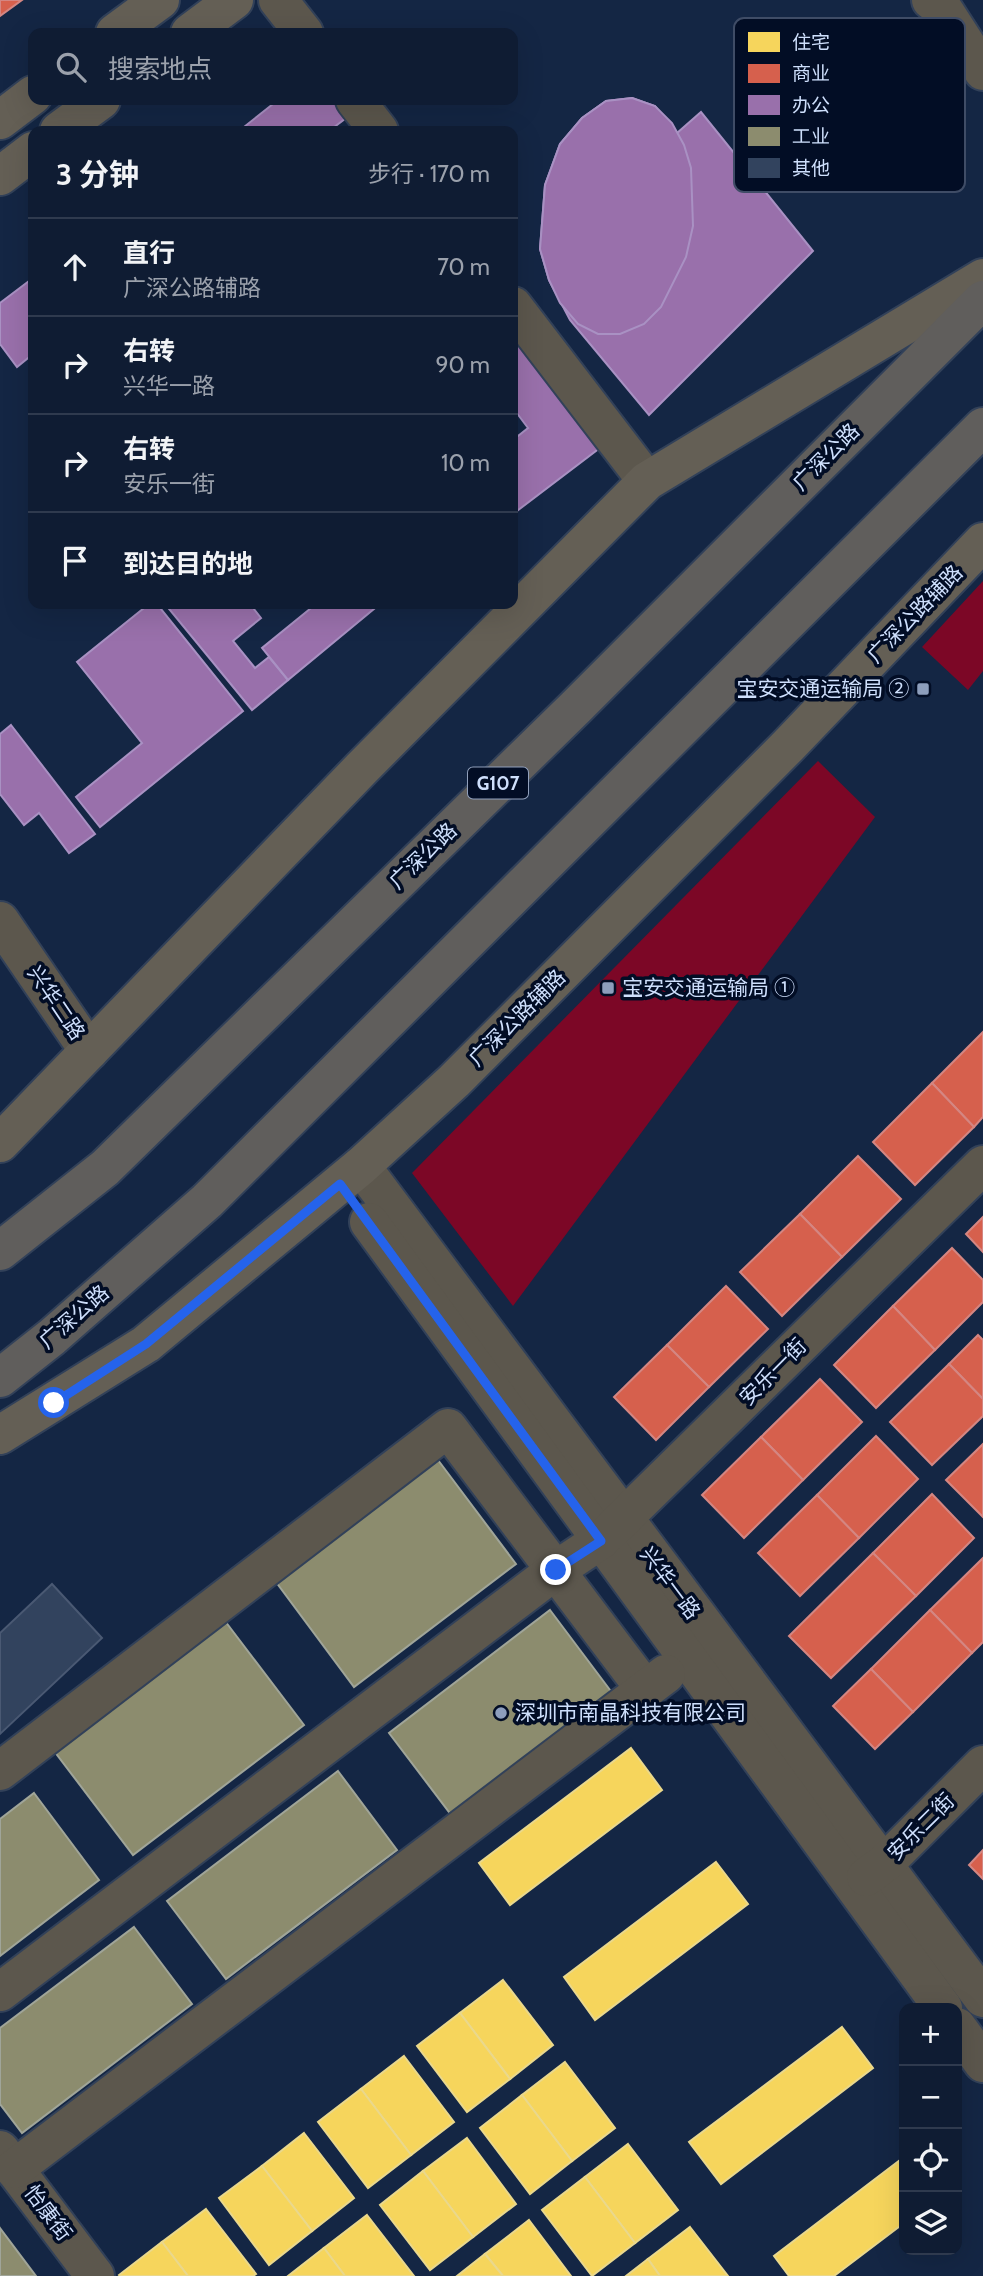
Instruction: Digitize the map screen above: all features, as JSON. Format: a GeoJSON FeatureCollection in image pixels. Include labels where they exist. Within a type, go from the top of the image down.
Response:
{"type":"FeatureCollection","features":[{"type":"Feature","properties":{"kind":"highway","name":"广深公路"},"geometry":{"type":"LineString","coordinates":[[0,1251],[115,1158],[585,697],[983,300]]}},
{"type":"Feature","properties":{"kind":"highway","name":"广深公路"},"geometry":{"type":"LineString","coordinates":[[0,1378],[52,1337],[207,1201],[983,427]]}},
{"type":"Feature","properties":{"kind":"main road"},"geometry":{"type":"LineString","coordinates":[[122,28],[160,0]]}},
{"type":"Feature","properties":{"kind":"main road"},"geometry":{"type":"LineString","coordinates":[[197,28],[234,0]]}},
{"type":"Feature","properties":{"kind":"main road"},"geometry":{"type":"LineString","coordinates":[[0,120],[28,99]]}},
{"type":"Feature","properties":{"kind":"main road"},"geometry":{"type":"LineString","coordinates":[[66,126],[94,105]]}},
{"type":"Feature","properties":{"kind":"main road"},"geometry":{"type":"LineString","coordinates":[[0,176],[28,155]]}},
{"type":"Feature","properties":{"kind":"main road"},"geometry":{"type":"LineString","coordinates":[[0,1143],[361,769],[647,481],[983,278]]}},
{"type":"Feature","properties":{"kind":"main road","name":"广深公路辅路"},"geometry":{"type":"LineString","coordinates":[[0,1435],[146,1344],[351,1175],[454,1081],[768,766],[983,542]]}},
{"type":"Feature","properties":{"kind":"street"},"geometry":{"type":"LineString","coordinates":[[278,0],[300,28]]}},
{"type":"Feature","properties":{"kind":"street"},"geometry":{"type":"LineString","coordinates":[[931,0],[943,9],[949,18]]}},
{"type":"Feature","properties":{"kind":"street"},"geometry":{"type":"LineString","coordinates":[[965,43],[983,71]]}},
{"type":"Feature","properties":{"kind":"street"},"geometry":{"type":"LineString","coordinates":[[359,105],[375,126]]}},
{"type":"Feature","properties":{"kind":"street"},"geometry":{"type":"LineString","coordinates":[[518,313],[647,481]]}},
{"type":"Feature","properties":{"kind":"street","name":"兴华二路"},"geometry":{"type":"LineString","coordinates":[[0,921],[89,1051]]}},
{"type":"Feature","properties":{"kind":"street","name":"安乐一街"},"geometry":{"type":"LineString","coordinates":[[0,1992],[612,1530],[983,1166]]}},
{"type":"Feature","properties":{"kind":"street","name":"兴华一路"},"geometry":{"type":"LineString","coordinates":[[351,1175],[699,1648],[855,1885],[939,2003]]}},
{"type":"Feature","properties":{"kind":"street"},"geometry":{"type":"LineString","coordinates":[[0,1772],[448,1428],[645,1689]]}},
{"type":"Feature","properties":{"kind":"street"},"geometry":{"type":"LineString","coordinates":[[7,2160],[699,1648]]}},
{"type":"Feature","properties":{"kind":"street","name":"兴华一路"},"geometry":{"type":"LineString","coordinates":[[699,1648],[885,1863],[983,1998]]}},
{"type":"Feature","properties":{"kind":"street","name":"安乐二街"},"geometry":{"type":"LineString","coordinates":[[855,1885],[885,1863],[983,1765]]}},
{"type":"Feature","properties":{"kind":"street"},"geometry":{"type":"LineString","coordinates":[[962,2034],[983,2063]]}},
{"type":"Feature","properties":{"kind":"street","name":"怡康街"},"geometry":{"type":"LineString","coordinates":[[7,2160],[95,2276]]}},
{"type":"Feature","properties":{"kind":"shaded area"},"geometry":{"type":"Polygon","coordinates":[[[983,581],[983,671],[968,690],[922,647],[983,581]]]}},
{"type":"Feature","properties":{"kind":"shaded area"},"geometry":{"type":"Polygon","coordinates":[[[818,761],[875,817],[513,1306],[412,1173],[818,761]]]}},
{"type":"Feature","properties":{"kind":"building: 住宅"},"geometry":{"type":"Polygon","coordinates":[[[631,1748],[662,1790],[510,1905],[479,1863],[631,1748]]]}},
{"type":"Feature","properties":{"kind":"building: 住宅"},"geometry":{"type":"Polygon","coordinates":[[[716,1862],[748,1904],[595,2020],[564,1977],[716,1862]]]}},
{"type":"Feature","properties":{"kind":"building: 住宅"},"geometry":{"type":"Polygon","coordinates":[[[503,1980],[553,2045],[510,2079],[460,2013],[503,1980]]]}},
{"type":"Feature","properties":{"kind":"building: 住宅"},"geometry":{"type":"Polygon","coordinates":[[[460,2013],[510,2079],[467,2112],[417,2046],[460,2013]]]}},
{"type":"Feature","properties":{"kind":"building: 住宅"},"geometry":{"type":"Polygon","coordinates":[[[842,2027],[873,2068],[721,2184],[689,2142],[842,2027]]]}},
{"type":"Feature","properties":{"kind":"building: 住宅"},"geometry":{"type":"Polygon","coordinates":[[[404,2056],[454,2122],[411,2155],[361,2089],[404,2056]]]}},
{"type":"Feature","properties":{"kind":"building: 住宅"},"geometry":{"type":"Polygon","coordinates":[[[565,2062],[615,2128],[572,2161],[522,2095],[565,2062]]]}},
{"type":"Feature","properties":{"kind":"building: 住宅"},"geometry":{"type":"Polygon","coordinates":[[[361,2089],[411,2155],[368,2188],[318,2122],[361,2089]]]}},
{"type":"Feature","properties":{"kind":"building: 住宅"},"geometry":{"type":"Polygon","coordinates":[[[522,2095],[572,2161],[530,2194],[480,2128],[522,2095]]]}},
{"type":"Feature","properties":{"kind":"building: 住宅"},"geometry":{"type":"Polygon","coordinates":[[[304,2133],[354,2198],[312,2231],[262,2166],[304,2133]]]}},
{"type":"Feature","properties":{"kind":"building: 住宅"},"geometry":{"type":"Polygon","coordinates":[[[467,2138],[516,2204],[473,2237],[423,2171],[467,2138]]]}},
{"type":"Feature","properties":{"kind":"building: 住宅"},"geometry":{"type":"Polygon","coordinates":[[[628,2144],[678,2210],[635,2243],[585,2177],[628,2144]]]}},
{"type":"Feature","properties":{"kind":"building: 住宅"},"geometry":{"type":"Polygon","coordinates":[[[899,2161],[899,2227],[834,2276],[789,2276],[774,2256],[899,2161]]]}},
{"type":"Feature","properties":{"kind":"building: 住宅"},"geometry":{"type":"Polygon","coordinates":[[[262,2166],[312,2231],[269,2265],[219,2198],[262,2166]]]}},
{"type":"Feature","properties":{"kind":"building: 住宅"},"geometry":{"type":"Polygon","coordinates":[[[423,2171],[473,2237],[430,2270],[380,2205],[423,2171]]]}},
{"type":"Feature","properties":{"kind":"building: 住宅"},"geometry":{"type":"Polygon","coordinates":[[[585,2177],[635,2243],[592,2276],[542,2210],[585,2177]]]}},
{"type":"Feature","properties":{"kind":"building: 住宅"},"geometry":{"type":"Polygon","coordinates":[[[206,2209],[256,2274],[188,2276],[162,2242],[206,2209]]]}},
{"type":"Feature","properties":{"kind":"building: 住宅"},"geometry":{"type":"Polygon","coordinates":[[[367,2215],[414,2276],[345,2276],[324,2248],[367,2215]]]}},
{"type":"Feature","properties":{"kind":"building: 住宅"},"geometry":{"type":"Polygon","coordinates":[[[529,2220],[571,2276],[503,2276],[485,2254],[529,2220]]]}},
{"type":"Feature","properties":{"kind":"building: 住宅"},"geometry":{"type":"Polygon","coordinates":[[[690,2227],[728,2276],[660,2276],[648,2259],[690,2227]]]}},
{"type":"Feature","properties":{"kind":"building: 住宅"},"geometry":{"type":"Polygon","coordinates":[[[162,2242],[188,2276],[119,2275],[162,2242]]]}},
{"type":"Feature","properties":{"kind":"building: 住宅"},"geometry":{"type":"Polygon","coordinates":[[[324,2248],[345,2276],[288,2276],[324,2248]]]}},
{"type":"Feature","properties":{"kind":"building: 住宅"},"geometry":{"type":"Polygon","coordinates":[[[485,2254],[503,2276],[457,2276],[485,2254]]]}},
{"type":"Feature","properties":{"kind":"building: 住宅"},"geometry":{"type":"Polygon","coordinates":[[[648,2259],[660,2276],[626,2276],[648,2259]]]}},
{"type":"Feature","properties":{"kind":"building: 商业"},"geometry":{"type":"Polygon","coordinates":[[[0,0],[22,0],[0,16],[0,0]]]}},
{"type":"Feature","properties":{"kind":"building: 商业"},"geometry":{"type":"Polygon","coordinates":[[[983,1032],[983,1117],[974,1127],[932,1083],[983,1032]]]}},
{"type":"Feature","properties":{"kind":"building: 商业"},"geometry":{"type":"Polygon","coordinates":[[[932,1083],[974,1127],[915,1185],[873,1142],[932,1083]]]}},
{"type":"Feature","properties":{"kind":"building: 商业"},"geometry":{"type":"Polygon","coordinates":[[[858,1156],[901,1199],[842,1257],[800,1214],[858,1156]]]}},
{"type":"Feature","properties":{"kind":"building: 商业"},"geometry":{"type":"Polygon","coordinates":[[[800,1214],[842,1257],[782,1316],[740,1272],[800,1214]]]}},
{"type":"Feature","properties":{"kind":"building: 商业"},"geometry":{"type":"Polygon","coordinates":[[[983,1217],[983,1252],[966,1234],[983,1217]]]}},
{"type":"Feature","properties":{"kind":"building: 商业"},"geometry":{"type":"Polygon","coordinates":[[[952,1248],[983,1280],[983,1302],[935,1350],[893,1306],[952,1248]]]}},
{"type":"Feature","properties":{"kind":"building: 商业"},"geometry":{"type":"Polygon","coordinates":[[[726,1286],[768,1329],[709,1387],[667,1345],[726,1286]]]}},
{"type":"Feature","properties":{"kind":"building: 商业"},"geometry":{"type":"Polygon","coordinates":[[[893,1306],[935,1350],[876,1408],[834,1365],[893,1306]]]}},
{"type":"Feature","properties":{"kind":"building: 商业"},"geometry":{"type":"Polygon","coordinates":[[[978,1335],[983,1340],[983,1399],[949,1364],[978,1335]]]}},
{"type":"Feature","properties":{"kind":"building: 商业"},"geometry":{"type":"Polygon","coordinates":[[[667,1345],[709,1387],[656,1440],[614,1397],[667,1345]]]}},
{"type":"Feature","properties":{"kind":"building: 商业"},"geometry":{"type":"Polygon","coordinates":[[[949,1364],[983,1399],[983,1416],[932,1465],[890,1422],[949,1364]]]}},
{"type":"Feature","properties":{"kind":"building: 商业"},"geometry":{"type":"Polygon","coordinates":[[[820,1379],[862,1422],[803,1480],[761,1437],[820,1379]]]}},
{"type":"Feature","properties":{"kind":"building: 商业"},"geometry":{"type":"Polygon","coordinates":[[[876,1436],[918,1479],[859,1538],[817,1495],[876,1436]]]}},
{"type":"Feature","properties":{"kind":"building: 商业"},"geometry":{"type":"Polygon","coordinates":[[[761,1437],[803,1480],[744,1538],[702,1495],[761,1437]]]}},
{"type":"Feature","properties":{"kind":"building: 商业"},"geometry":{"type":"Polygon","coordinates":[[[983,1444],[983,1517],[946,1480],[983,1444]]]}},
{"type":"Feature","properties":{"kind":"building: 商业"},"geometry":{"type":"Polygon","coordinates":[[[932,1494],[974,1538],[916,1596],[873,1553],[932,1494]]]}},
{"type":"Feature","properties":{"kind":"building: 商业"},"geometry":{"type":"Polygon","coordinates":[[[817,1495],[859,1538],[800,1596],[758,1553],[817,1495]]]}},
{"type":"Feature","properties":{"kind":"building: 商业"},"geometry":{"type":"Polygon","coordinates":[[[873,1553],[916,1596],[831,1678],[789,1636],[873,1553]]]}},
{"type":"Feature","properties":{"kind":"building: 商业"},"geometry":{"type":"Polygon","coordinates":[[[983,1558],[983,1642],[972,1653],[930,1610],[983,1558]]]}},
{"type":"Feature","properties":{"kind":"building: 商业"},"geometry":{"type":"Polygon","coordinates":[[[930,1610],[972,1653],[913,1712],[871,1669],[930,1610]]]}},
{"type":"Feature","properties":{"kind":"building: 商业"},"geometry":{"type":"Polygon","coordinates":[[[871,1669],[913,1712],[875,1749],[833,1706],[871,1669]]]}},
{"type":"Feature","properties":{"kind":"building: 商业"},"geometry":{"type":"Polygon","coordinates":[[[983,1850],[983,1879],[969,1865],[983,1850]]]}},
{"type":"Feature","properties":{"kind":"building: 办公"},"geometry":{"type":"Polygon","coordinates":[[[632,98],[655,106],[677,133],[701,112],[734,153],[734,192],[765,192],[813,251],[649,415],[570,320],[549,280],[540,249],[545,185],[560,144],[582,118],[606,101],[632,98]]]}},
{"type":"Feature","properties":{"kind":"building: 办公"},"geometry":{"type":"Polygon","coordinates":[[[632,98],[655,106],[672,123],[684,145],[691,168],[693,226],[686,257],[661,307],[644,324],[620,334],[598,334],[578,324],[560,303],[549,280],[540,249],[545,185],[560,144],[582,118],[606,101],[632,98]]]}},
{"type":"Feature","properties":{"kind":"building: 办公"},"geometry":{"type":"Polygon","coordinates":[[[272,105],[348,105],[354,112],[336,126],[245,126],[272,105]]]}},
{"type":"Feature","properties":{"kind":"building: 办公"},"geometry":{"type":"Polygon","coordinates":[[[28,282],[28,358],[17,367],[0,344],[0,303],[28,282]]]}},
{"type":"Feature","properties":{"kind":"building: 办公"},"geometry":{"type":"Polygon","coordinates":[[[518,321],[609,441],[518,510],[518,436],[528,428],[518,415],[518,321]]]}},
{"type":"Feature","properties":{"kind":"building: 办公"},"geometry":{"type":"Polygon","coordinates":[[[143,609],[161,609],[243,711],[100,827],[76,797],[142,743],[77,662],[143,609]]]}},
{"type":"Feature","properties":{"kind":"building: 办公"},"geometry":{"type":"Polygon","coordinates":[[[169,609],[254,609],[261,618],[233,641],[255,668],[269,657],[288,680],[252,710],[169,609]]]}},
{"type":"Feature","properties":{"kind":"building: 办公"},"geometry":{"type":"Polygon","coordinates":[[[310,609],[374,609],[288,680],[262,648],[310,609]]]}},
{"type":"Feature","properties":{"kind":"building: 办公"},"geometry":{"type":"Polygon","coordinates":[[[11,725],[95,834],[69,853],[39,813],[24,825],[0,794],[0,734],[11,725]]]}},
{"type":"Feature","properties":{"kind":"building: 工业"},"geometry":{"type":"Polygon","coordinates":[[[435,1456],[516,1564],[354,1687],[273,1578],[435,1456]]]}},
{"type":"Feature","properties":{"kind":"building: 工业","name":"深圳市南晶科技有限公司"},"geometry":{"type":"Polygon","coordinates":[[[550,1610],[613,1694],[452,1816],[389,1733],[550,1610]]]}},
{"type":"Feature","properties":{"kind":"building: 工业"},"geometry":{"type":"Polygon","coordinates":[[[222,1617],[304,1725],[133,1855],[51,1747],[222,1617]]]}},
{"type":"Feature","properties":{"kind":"building: 工业"},"geometry":{"type":"Polygon","coordinates":[[[338,1771],[397,1850],[226,1979],[167,1901],[338,1771]]]}},
{"type":"Feature","properties":{"kind":"building: 工业"},"geometry":{"type":"Polygon","coordinates":[[[34,1793],[99,1880],[0,1956],[0,1819],[34,1793]]]}},
{"type":"Feature","properties":{"kind":"building: 工业"},"geometry":{"type":"Polygon","coordinates":[[[134,1927],[192,2004],[22,2133],[0,2104],[0,2028],[134,1927]]]}},
{"type":"Feature","properties":{"kind":"building: 工业"},"geometry":{"type":"Polygon","coordinates":[[[0,2228],[36,2276],[0,2276],[0,2228]]]}},
{"type":"Feature","properties":{"kind":"building: 其他"},"geometry":{"type":"Polygon","coordinates":[[[52,1584],[102,1638],[0,1734],[0,1633],[52,1584]]]}},
{"type":"Feature","properties":{"kind":"place","name":"宝安交通运输局 ②"},"geometry":{"type":"Point","coordinates":[923,689]}},
{"type":"Feature","properties":{"kind":"place","name":"宝安交通运输局 ①"},"geometry":{"type":"Point","coordinates":[608,988]}},
{"type":"Feature","properties":{"kind":"place","name":"深圳市南晶科技有限公司"},"geometry":{"type":"Point","coordinates":[501,1713]}},
{"type":"Feature","properties":{"kind":"route"},"geometry":{"type":"LineString","coordinates":[[54,1403],[146,1344],[340,1184],[601,1541],[556,1570]]}}]}
